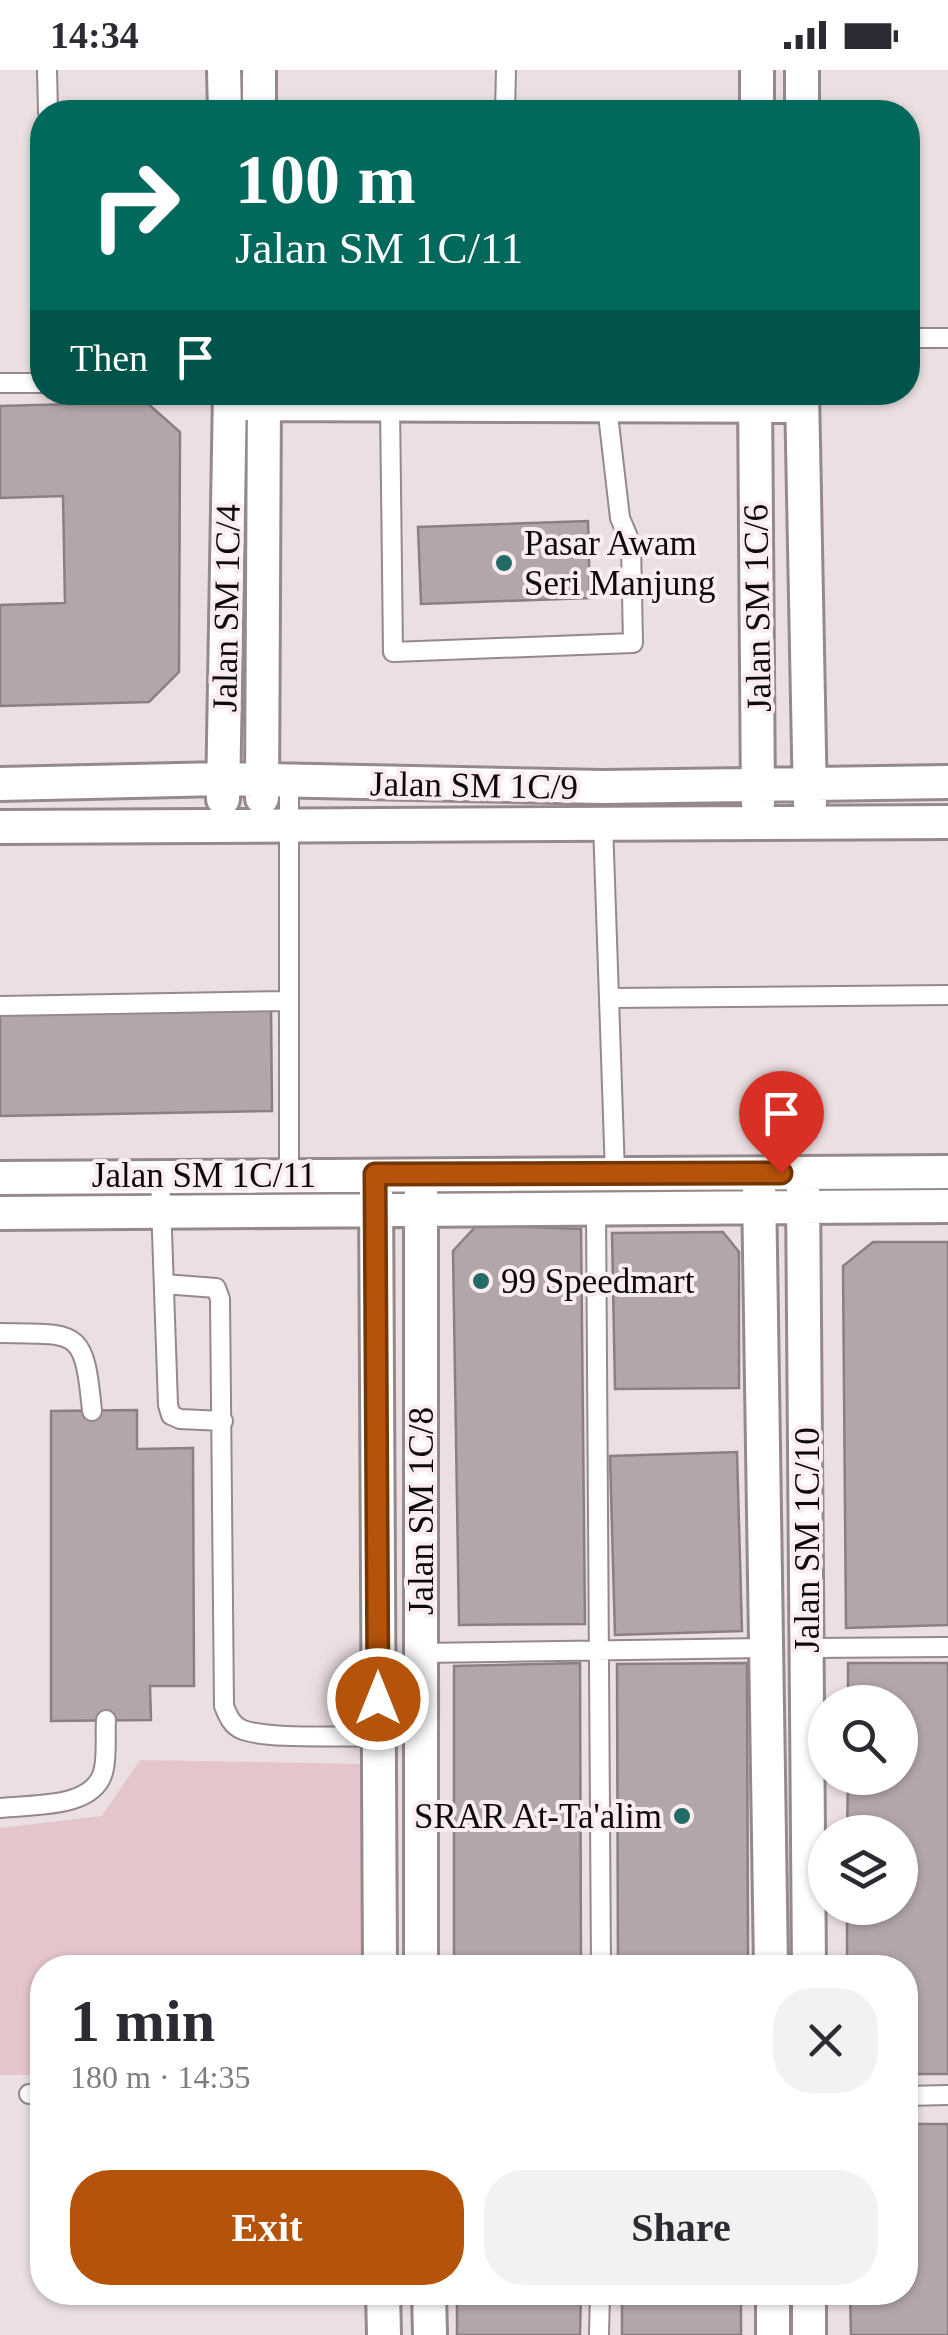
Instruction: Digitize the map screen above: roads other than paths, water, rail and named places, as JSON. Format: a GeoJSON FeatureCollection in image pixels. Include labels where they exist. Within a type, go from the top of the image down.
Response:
{"type":"FeatureCollection","features":[{"type":"Feature","properties":{"kind":"street"},"geometry":{"type":"LineString","coordinates":[[224,70],[225,100]]}},
{"type":"Feature","properties":{"kind":"street"},"geometry":{"type":"LineString","coordinates":[[259,70],[260,100]]}},
{"type":"Feature","properties":{"kind":"street"},"geometry":{"type":"LineString","coordinates":[[757,70],[757,100]]}},
{"type":"Feature","properties":{"kind":"street"},"geometry":{"type":"LineString","coordinates":[[802,70],[802,100]]}},
{"type":"Feature","properties":{"kind":"street","name":"Jalan SM 1C/4"},"geometry":{"type":"LineString","coordinates":[[224,824],[230,405]]}},
{"type":"Feature","properties":{"kind":"street","name":"Jalan SM 1C/4"},"geometry":{"type":"LineString","coordinates":[[264,405],[276,780],[274,823]]}},
{"type":"Feature","properties":{"kind":"street"},"geometry":{"type":"LineString","coordinates":[[592,405],[628,405]]}},
{"type":"Feature","properties":{"kind":"street","name":"Jalan SM 1C/6"},"geometry":{"type":"LineString","coordinates":[[755,405],[757,823]]}},
{"type":"Feature","properties":{"kind":"street","name":"Jalan SM 1C/6"},"geometry":{"type":"LineString","coordinates":[[802,405],[809,823]]}},
{"type":"Feature","properties":{"kind":"street","name":"Jalan SM 1C/9"},"geometry":{"type":"LineString","coordinates":[[0,784],[222,779],[602,788],[948,782]]}},
{"type":"Feature","properties":{"kind":"street","name":"Jalan SM 1C/9"},"geometry":{"type":"LineString","coordinates":[[0,827],[948,822]]}},
{"type":"Feature","properties":{"kind":"street","name":"Jalan SM 1C/11"},"geometry":{"type":"LineString","coordinates":[[804,1190],[948,1172]]}},
{"type":"Feature","properties":{"kind":"street","name":"Jalan SM 1C/8"},"geometry":{"type":"LineString","coordinates":[[375,1174],[380,1955]]}},
{"type":"Feature","properties":{"kind":"street","name":"Jalan SM 1C/8"},"geometry":{"type":"LineString","coordinates":[[421,1955],[422,1174]]}},
{"type":"Feature","properties":{"kind":"street","name":"Jalan SM 1C/11"},"geometry":{"type":"LineString","coordinates":[[0,1178],[616,1174],[759,1190]]}},
{"type":"Feature","properties":{"kind":"street","name":"Jalan SM 1C/11"},"geometry":{"type":"LineString","coordinates":[[0,1213],[596,1208],[759,1190],[804,1190],[948,1206]]}},
{"type":"Feature","properties":{"kind":"street","name":"Jalan SM 1C/10"},"geometry":{"type":"LineString","coordinates":[[759,1190],[771,1955]]}},
{"type":"Feature","properties":{"kind":"street","name":"Jalan SM 1C/10"},"geometry":{"type":"LineString","coordinates":[[804,1190],[808,1955]]}},
{"type":"Feature","properties":{"kind":"street"},"geometry":{"type":"LineString","coordinates":[[383,2305],[384,2335]]}},
{"type":"Feature","properties":{"kind":"street"},"geometry":{"type":"LineString","coordinates":[[429,2305],[430,2335]]}},
{"type":"Feature","properties":{"kind":"street"},"geometry":{"type":"LineString","coordinates":[[773,2305],[773,2335]]}},
{"type":"Feature","properties":{"kind":"street"},"geometry":{"type":"LineString","coordinates":[[809,2305],[809,2335]]}},
{"type":"Feature","properties":{"kind":"lane"},"geometry":{"type":"LineString","coordinates":[[47,70],[48,100]]}},
{"type":"Feature","properties":{"kind":"lane"},"geometry":{"type":"LineString","coordinates":[[506,70],[506,100]]}},
{"type":"Feature","properties":{"kind":"lane"},"geometry":{"type":"LineString","coordinates":[[920,338],[948,338]]}},
{"type":"Feature","properties":{"kind":"lane"},"geometry":{"type":"LineString","coordinates":[[0,383],[30,383]]}},
{"type":"Feature","properties":{"kind":"lane"},"geometry":{"type":"LineString","coordinates":[[390,405],[393,652],[633,643],[631,544],[620,518],[607,406]]}},
{"type":"Feature","properties":{"kind":"lane"},"geometry":{"type":"LineString","coordinates":[[274,823],[288,1001],[289,1174]]}},
{"type":"Feature","properties":{"kind":"lane"},"geometry":{"type":"LineString","coordinates":[[603,823],[616,1174]]}},
{"type":"Feature","properties":{"kind":"lane"},"geometry":{"type":"LineString","coordinates":[[609,998],[948,995]]}},
{"type":"Feature","properties":{"kind":"lane"},"geometry":{"type":"LineString","coordinates":[[0,1006],[288,1001]]}},
{"type":"Feature","properties":{"kind":"lane"},"geometry":{"type":"LineString","coordinates":[[160,1174],[171,1415],[180,1420],[223,1421]]}},
{"type":"Feature","properties":{"kind":"lane"},"geometry":{"type":"LineString","coordinates":[[596,1208],[601,1955]]}},
{"type":"Feature","properties":{"kind":"lane"},"geometry":{"type":"LineString","coordinates":[[164,1284],[216,1288],[220,1299],[224,1706],[229,1720],[241,1730],[378,1737]]}},
{"type":"Feature","properties":{"kind":"lane"},"geometry":{"type":"LineString","coordinates":[[0,1333],[53,1334],[76,1342],[85,1352],[92,1411]]}},
{"type":"Feature","properties":{"kind":"lane"},"geometry":{"type":"LineString","coordinates":[[808,1648],[948,1647]]}},
{"type":"Feature","properties":{"kind":"lane"},"geometry":{"type":"LineString","coordinates":[[421,1653],[766,1648]]}},
{"type":"Feature","properties":{"kind":"lane"},"geometry":{"type":"LineString","coordinates":[[0,1808],[74,1800],[88,1793],[104,1771],[106,1720]]}},
{"type":"Feature","properties":{"kind":"lane"},"geometry":{"type":"LineString","coordinates":[[918,2096],[948,2096]]}},
{"type":"Feature","properties":{"kind":"lane"},"geometry":{"type":"LineString","coordinates":[[600,2305],[600,2335]]}},
{"type":"Feature","properties":{"kind":"place","name":"Pasar Awam Seri Manjung"},"geometry":{"type":"Point","coordinates":[504,563]}},
{"type":"Feature","properties":{"kind":"place","name":"99 Speedmart"},"geometry":{"type":"Point","coordinates":[481,1281]}},
{"type":"Feature","properties":{"kind":"place","name":"SRAR At-Ta'alim"},"geometry":{"type":"Point","coordinates":[682,1816]}}]}
